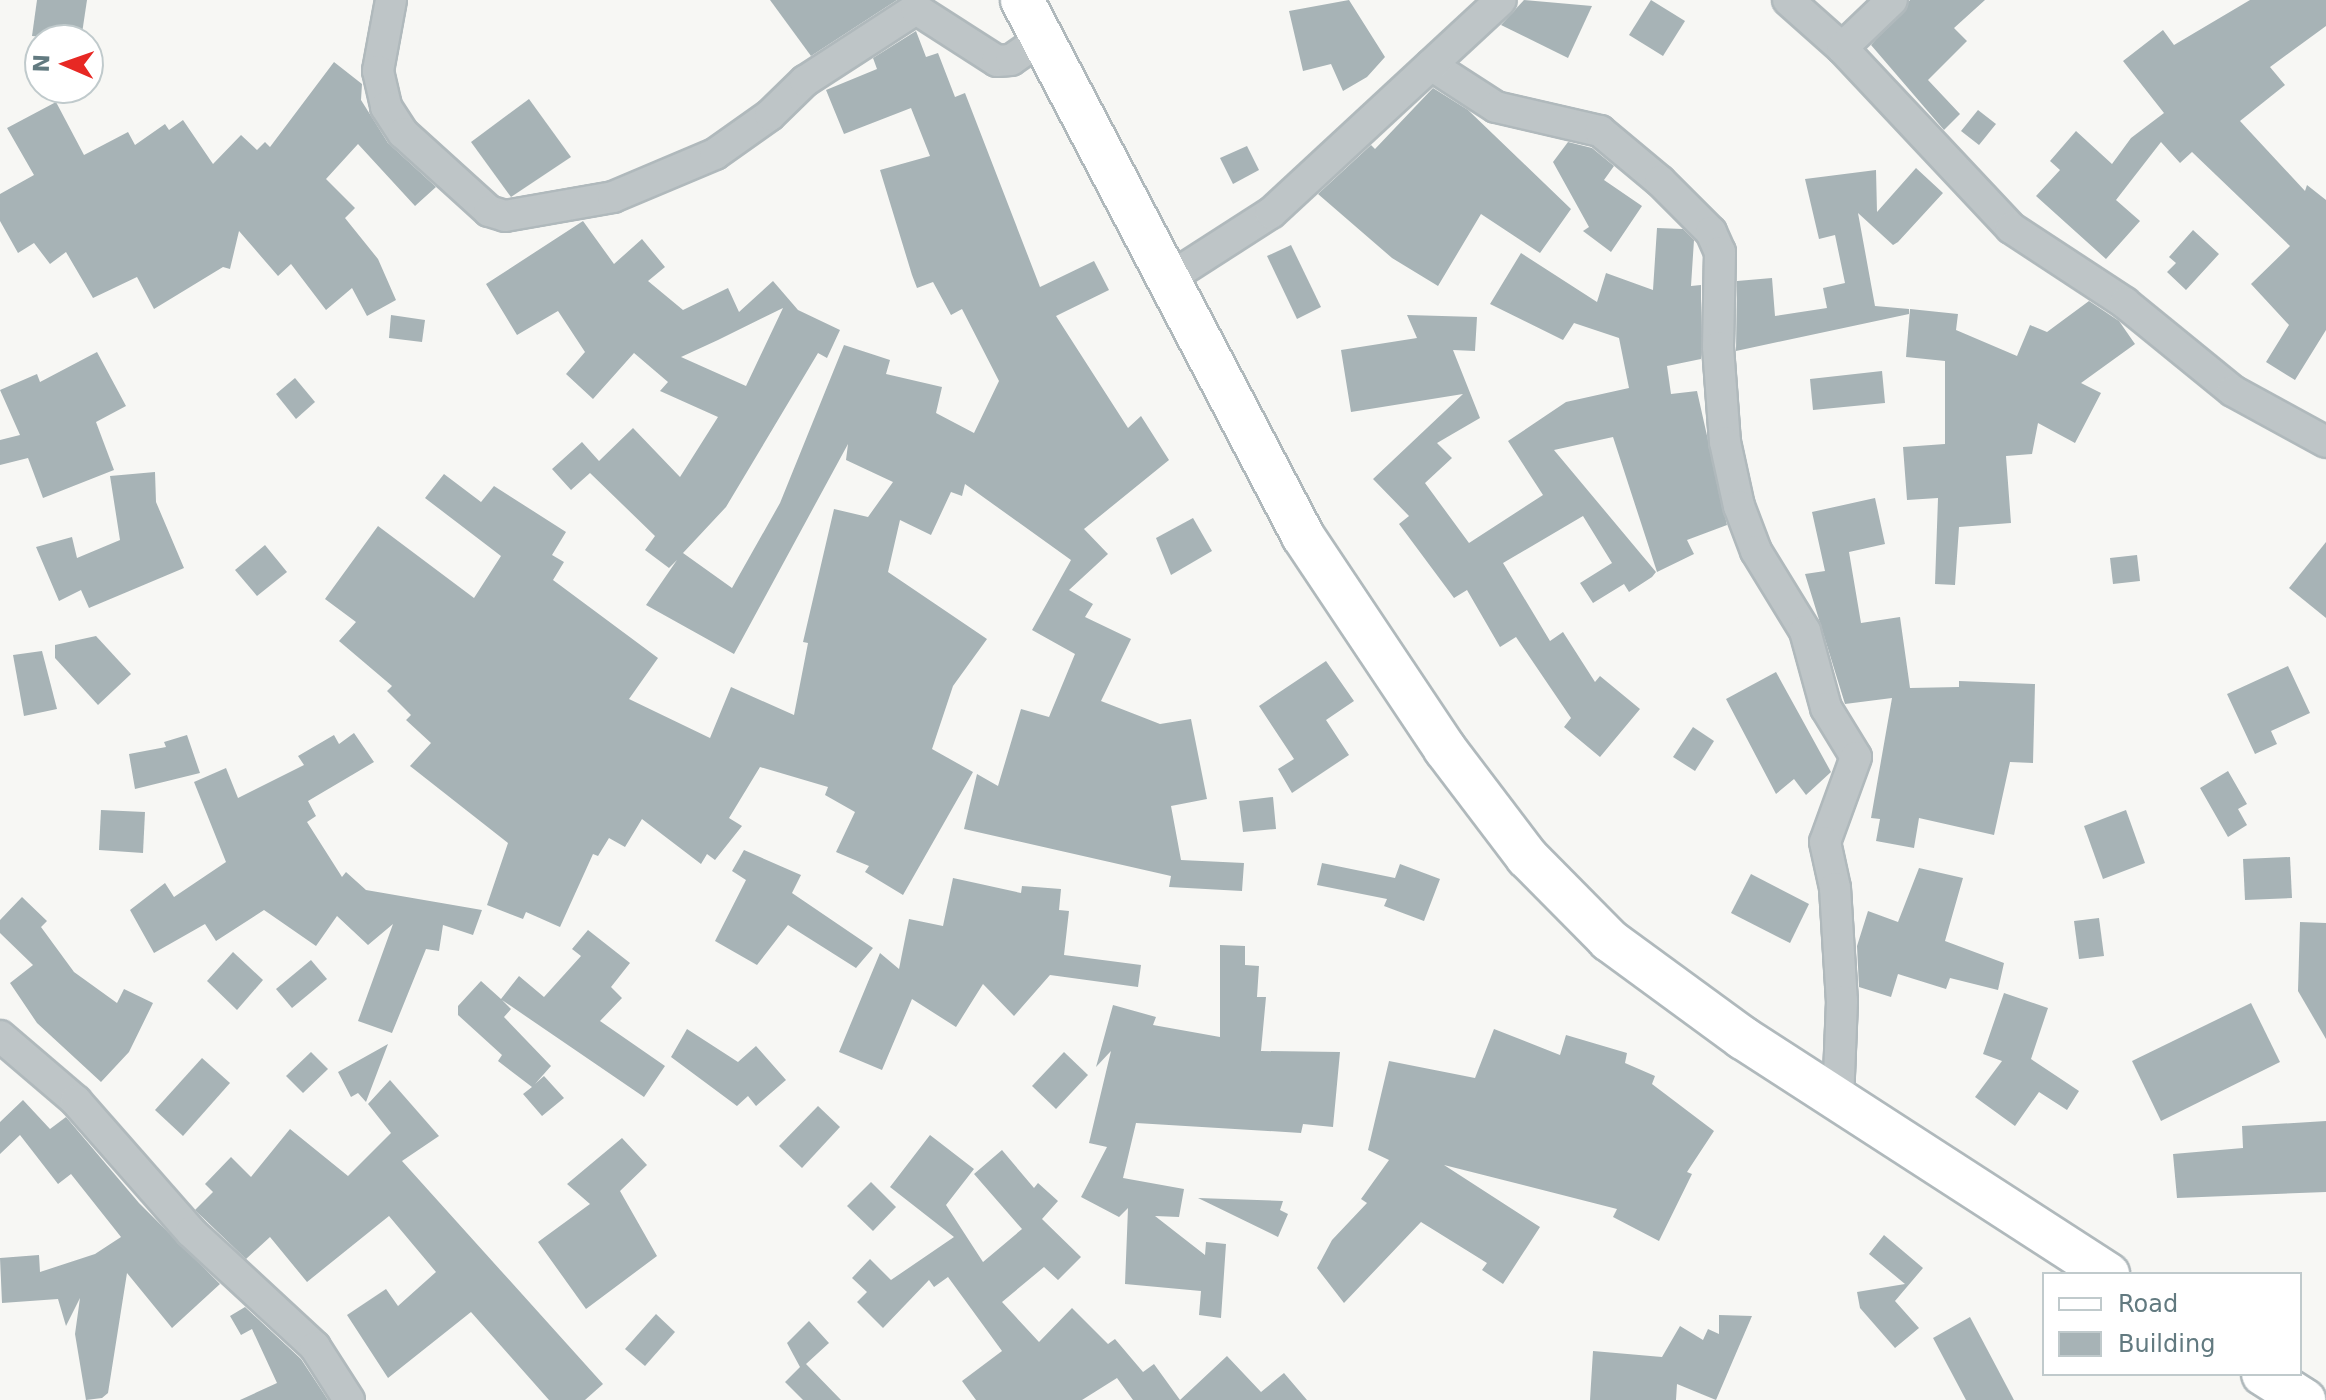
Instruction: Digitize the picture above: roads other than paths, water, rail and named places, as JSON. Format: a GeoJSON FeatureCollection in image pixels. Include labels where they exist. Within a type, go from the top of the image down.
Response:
{"type":"FeatureCollection","features":[{"type":"Feature","properties":{"kind":"main road"},"geometry":{"type":"LineString","coordinates":[[1022,0],[1303,536],[1445,749],[1527,857],[1609,940],[1838,1099],[2105,1272]]}},
{"type":"Feature","properties":{"kind":"main road"},"geometry":{"type":"LineString","coordinates":[[2266,1376],[2304,1400]]}},
{"type":"Feature","properties":{"kind":"street"},"geometry":{"type":"LineString","coordinates":[[391,0],[378,71],[386,107],[403,133],[489,211],[505,216],[613,197],[715,154],[770,115],[805,81],[916,9],[997,61],[1011,60],[1042,38]]}},
{"type":"Feature","properties":{"kind":"street"},"geometry":{"type":"LineString","coordinates":[[1168,279],[1271,213],[1501,0]]}},
{"type":"Feature","properties":{"kind":"street"},"geometry":{"type":"LineString","coordinates":[[1788,0],[1842,48],[2011,228],[2125,303],[2233,391],[2326,442]]}},
{"type":"Feature","properties":{"kind":"street"},"geometry":{"type":"LineString","coordinates":[[1842,48],[1892,0]]}},
{"type":"Feature","properties":{"kind":"street"},"geometry":{"type":"LineString","coordinates":[[1431,65],[1496,107],[1600,131],[1660,181],[1711,232],[1720,252],[1718,347],[1725,442],[1739,506],[1756,551],[1805,631],[1826,708],[1856,757],[1825,842],[1835,888],[1842,1001],[1838,1099]]}},
{"type":"Feature","properties":{"kind":"street"},"geometry":{"type":"LineString","coordinates":[[0,1036],[76,1101],[191,1232],[315,1347],[349,1400]]}}]}
